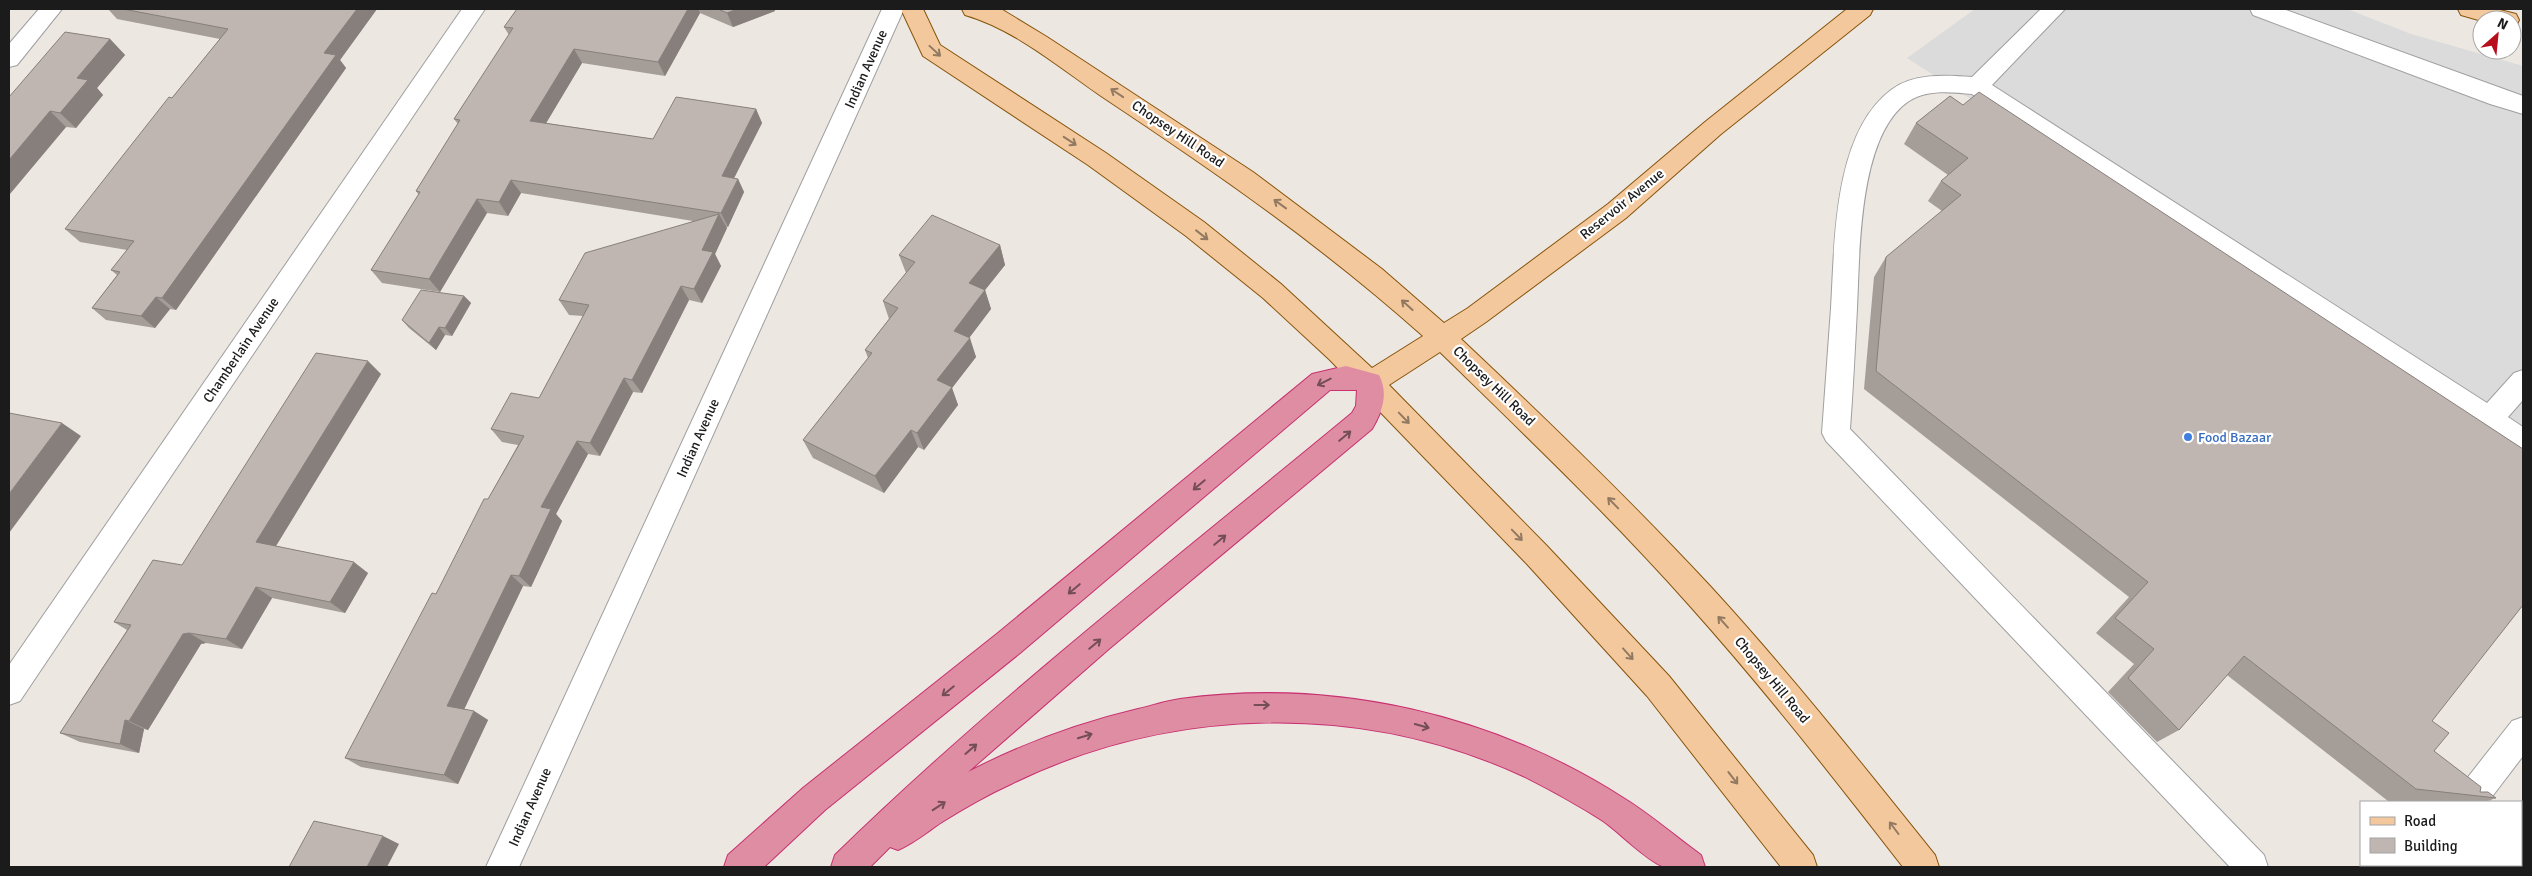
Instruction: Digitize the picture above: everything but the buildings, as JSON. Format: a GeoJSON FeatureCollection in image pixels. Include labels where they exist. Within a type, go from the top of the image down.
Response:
{"type":"FeatureCollection","features":[{"type":"Feature","properties":{"kind":"highway"},"geometry":{"type":"LineString","coordinates":[[740,867],[814,799],[1017,636],[1321,382],[1335,377],[1352,376],[1370,383],[1370,408],[1362,421],[971,748],[894,819],[847,867]]}},
{"type":"Feature","properties":{"kind":"highway"},"geometry":{"type":"LineString","coordinates":[[858,867],[904,830],[945,802],[1024,760],[1066,742],[1154,718],[1196,710],[1241,706],[1318,708],[1367,713],[1414,723],[1501,750],[1545,770],[1590,795],[1666,847],[1689,867]]}},
{"type":"Feature","properties":{"kind":"main road"},"geometry":{"type":"LineString","coordinates":[[912,9],[931,50],[1097,159],[1195,229],[1308,322],[1370,383],[1577,597],[1652,680],[1719,761],[1801,867]]}},
{"type":"Feature","properties":{"kind":"main road","name":"Chopsey Hill Road"},"geometry":{"type":"LineString","coordinates":[[973,9],[994,15],[1039,43],[1244,179],[1373,276],[1443,338],[1587,478],[1700,596],[1817,732],[1923,867]]}},
{"type":"Feature","properties":{"kind":"main road","name":"Reservoir Avenue"},"geometry":{"type":"LineString","coordinates":[[1370,383],[1443,338],[1617,211],[1713,128],[1862,9]]}},
{"type":"Feature","properties":{"kind":"street"},"geometry":{"type":"LineString","coordinates":[[9,58],[51,9]]}},
{"type":"Feature","properties":{"kind":"street","name":"Chamberlain Avenue"},"geometry":{"type":"LineString","coordinates":[[9,691],[474,9]]}},
{"type":"Feature","properties":{"kind":"street","name":"Indian Avenue"},"geometry":{"type":"LineString","coordinates":[[502,867],[893,9]]}},
{"type":"Feature","properties":{"kind":"street"},"geometry":{"type":"LineString","coordinates":[[1977,86],[2054,9]]}},
{"type":"Feature","properties":{"kind":"street"},"geometry":{"type":"LineString","coordinates":[[2262,9],[2489,95],[2523,105]]}},
{"type":"Feature","properties":{"kind":"street"},"geometry":{"type":"LineString","coordinates":[[2252,867],[1836,433],[1850,216],[1858,172],[1867,141],[1881,115],[1889,104],[1900,95],[1936,84],[1977,86],[2523,441]]}},
{"type":"Feature","properties":{"kind":"street"},"geometry":{"type":"LineString","coordinates":[[2490,418],[2523,381]]}},
{"type":"Feature","properties":{"kind":"street"},"geometry":{"type":"LineString","coordinates":[[2469,801],[2523,732]]}},
{"type":"Feature","properties":{"kind":"shaded area"},"geometry":{"type":"Polygon","coordinates":[[[1975,9],[2347,9],[2411,34],[2472,51],[2472,60],[2502,60],[2523,66],[2523,426],[2507,444],[1907,58],[1975,9]]]}},
{"type":"Feature","properties":{"kind":"place","name":"Food Bazaar"},"geometry":{"type":"Point","coordinates":[2188,437]}}]}
